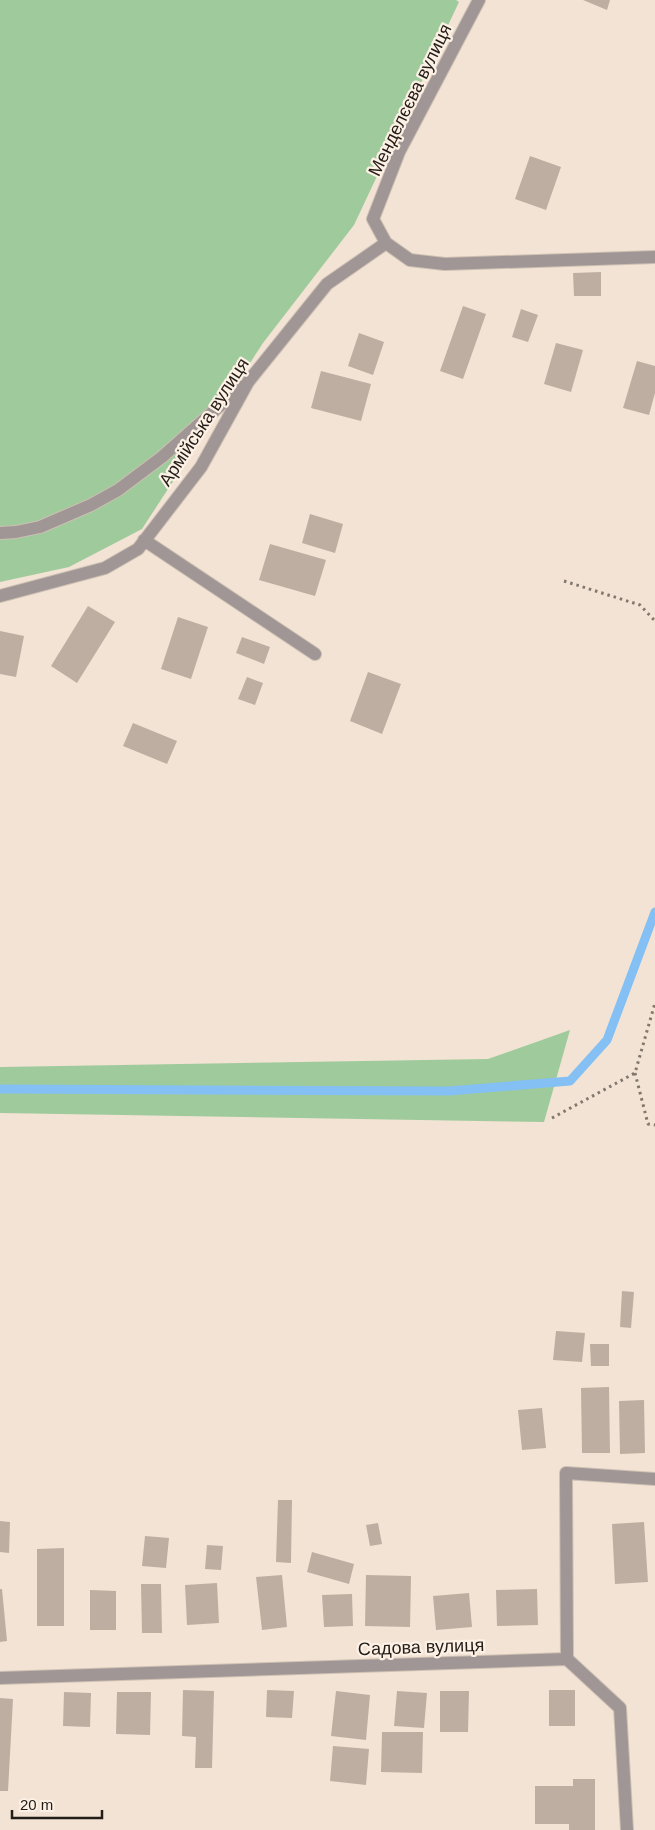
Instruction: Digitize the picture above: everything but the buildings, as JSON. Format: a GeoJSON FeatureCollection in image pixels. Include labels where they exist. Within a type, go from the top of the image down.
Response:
{"type":"FeatureCollection","features":[{"type":"Feature","properties":{"kind":"street","name":"Менделєєва вулиця"},"geometry":{"type":"LineString","coordinates":[[386,243],[373,219],[399,152],[479,0]]}},
{"type":"Feature","properties":{"kind":"street"},"geometry":{"type":"LineString","coordinates":[[386,243],[410,260],[445,264],[655,256]]}},
{"type":"Feature","properties":{"kind":"street","name":"Армійська вулиця"},"geometry":{"type":"LineString","coordinates":[[0,596],[105,568],[138,549],[201,467],[248,382],[327,284],[386,243]]}},
{"type":"Feature","properties":{"kind":"street"},"geometry":{"type":"LineString","coordinates":[[0,533],[40,527],[90,505],[118,490],[156,462],[248,382]]}},
{"type":"Feature","properties":{"kind":"street"},"geometry":{"type":"LineString","coordinates":[[144,540],[315,654]]}},
{"type":"Feature","properties":{"kind":"street"},"geometry":{"type":"LineString","coordinates":[[627,1830],[620,1708],[567,1659],[566,1473],[655,1479]]}},
{"type":"Feature","properties":{"kind":"street","name":"Садова вулиця"},"geometry":{"type":"LineString","coordinates":[[0,1678],[567,1659]]}},
{"type":"Feature","properties":{"kind":"path"},"geometry":{"type":"LineString","coordinates":[[564,581],[640,605],[655,621]]}},
{"type":"Feature","properties":{"kind":"path"},"geometry":{"type":"LineString","coordinates":[[655,1003],[635,1073],[648,1124],[655,1125]]}},
{"type":"Feature","properties":{"kind":"path"},"geometry":{"type":"LineString","coordinates":[[552,1118],[635,1073]]}},
{"type":"Feature","properties":{"kind":"green space"},"geometry":{"type":"Polygon","coordinates":[[[0,0],[456,0],[459,2],[354,225],[263,343],[142,529],[69,567],[0,582],[0,0]]]}},
{"type":"Feature","properties":{"kind":"green space"},"geometry":{"type":"Polygon","coordinates":[[[570,1030],[544,1122],[0,1113],[0,1067],[488,1059],[570,1030]]]}},
{"type":"Feature","properties":{"kind":"waterway"},"geometry":{"type":"LineString","coordinates":[[0,1089],[449,1091],[570,1081],[607,1040],[655,912]]}}]}
